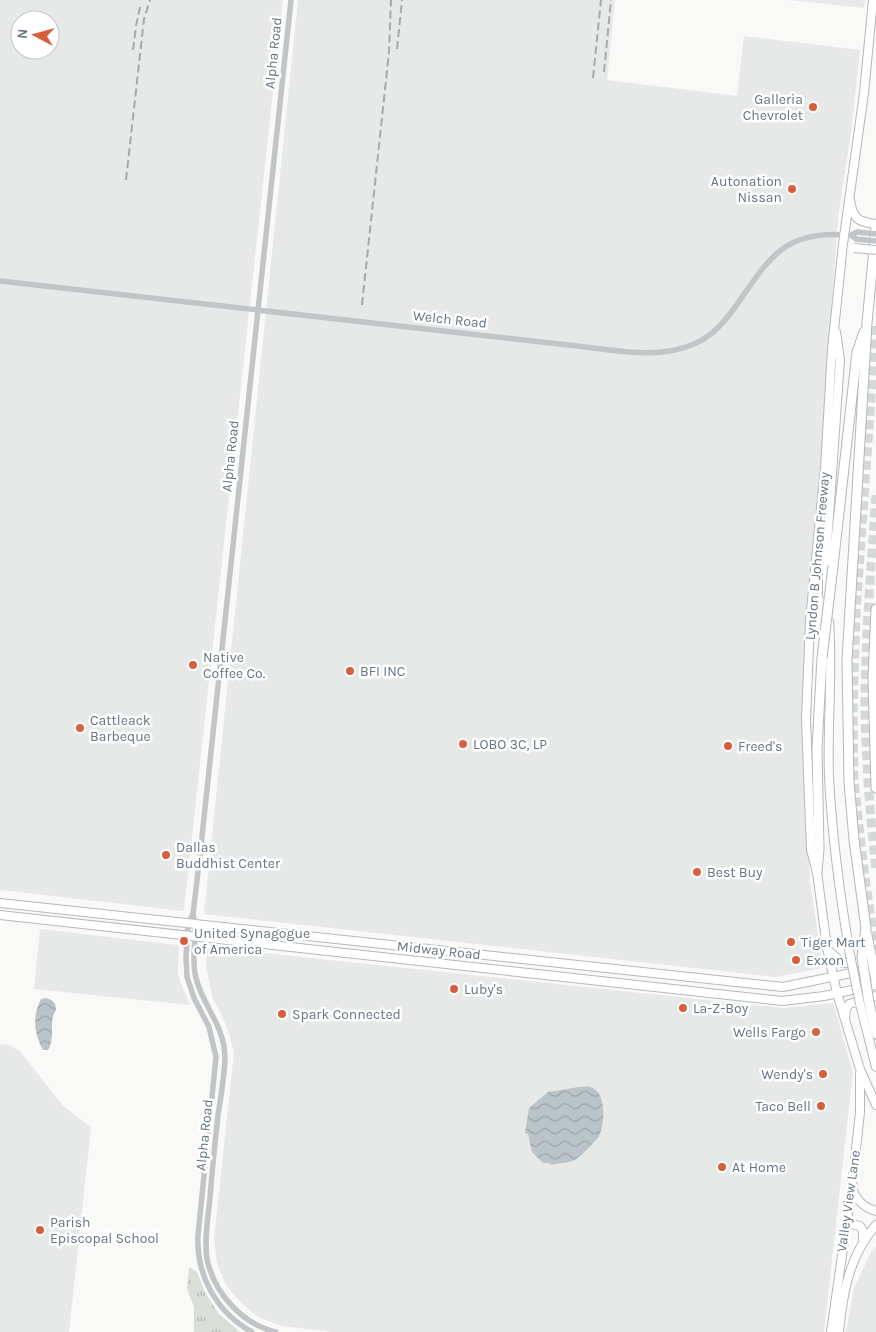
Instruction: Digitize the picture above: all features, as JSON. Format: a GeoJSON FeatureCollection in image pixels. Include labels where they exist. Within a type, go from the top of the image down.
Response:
{"type":"FeatureCollection","features":[{"type":"Feature","properties":{"kind":"highway"},"geometry":{"type":"LineString","coordinates":[[876,226],[849,614],[846,709],[854,840],[866,928],[876,980]]}},
{"type":"Feature","properties":{"kind":"highway"},"geometry":{"type":"LineString","coordinates":[[817,872],[819,849],[817,748],[822,658],[857,352],[868,323]]}},
{"type":"Feature","properties":{"kind":"highway"},"geometry":{"type":"LineString","coordinates":[[876,609],[873,678],[876,788]]}},
{"type":"Feature","properties":{"kind":"highway"},"geometry":{"type":"LineString","coordinates":[[866,928],[862,957],[868,1001],[876,1034]]}},
{"type":"Feature","properties":{"kind":"main road","name":"Lyndon B Johnson Freeway"},"geometry":{"type":"LineString","coordinates":[[873,0],[864,93],[850,193],[847,235],[840,265],[825,468],[811,612],[806,718],[811,850],[817,872],[827,948],[845,1021],[860,1069],[876,1105]]}},
{"type":"Feature","properties":{"kind":"main road"},"geometry":{"type":"LineString","coordinates":[[850,193],[852,210],[858,220],[876,226]]}},
{"type":"Feature","properties":{"kind":"main road"},"geometry":{"type":"LineString","coordinates":[[840,265],[846,254],[854,248],[876,250]]}},
{"type":"Feature","properties":{"kind":"main road"},"geometry":{"type":"LineString","coordinates":[[835,328],[840,360],[826,565],[830,642],[829,777],[838,878],[850,955],[868,1001],[876,1067]]}},
{"type":"Feature","properties":{"kind":"main road","name":"Midway Road"},"geometry":{"type":"LineString","coordinates":[[0,903],[783,987],[876,968]]}},
{"type":"Feature","properties":{"kind":"main road"},"geometry":{"type":"LineString","coordinates":[[57,922],[58,909]]}},
{"type":"Feature","properties":{"kind":"main road","name":"Midway Road"},"geometry":{"type":"LineString","coordinates":[[0,916],[782,1001],[799,1000],[876,986]]}},
{"type":"Feature","properties":{"kind":"main road"},"geometry":{"type":"LineString","coordinates":[[827,948],[842,963],[876,959]]}},
{"type":"Feature","properties":{"kind":"main road"},"geometry":{"type":"LineString","coordinates":[[653,986],[654,974]]}},
{"type":"Feature","properties":{"kind":"main road"},"geometry":{"type":"LineString","coordinates":[[746,996],[747,984]]}},
{"type":"Feature","properties":{"kind":"main road"},"geometry":{"type":"LineString","coordinates":[[845,1021],[846,1010],[849,1004],[868,1001]]}},
{"type":"Feature","properties":{"kind":"main road","name":"Valley View Lane"},"geometry":{"type":"LineString","coordinates":[[839,1332],[839,1295],[861,1097],[860,1069]]}},
{"type":"Feature","properties":{"kind":"main road"},"geometry":{"type":"LineString","coordinates":[[852,1186],[855,1195],[861,1203],[869,1209],[876,1210]]}},
{"type":"Feature","properties":{"kind":"main road"},"geometry":{"type":"LineString","coordinates":[[847,1223],[860,1226],[863,1231],[863,1240]]}},
{"type":"Feature","properties":{"kind":"main road","name":"Valley View Lane"},"geometry":{"type":"LineString","coordinates":[[830,1332],[839,1295],[863,1240],[876,1224]]}},
{"type":"Feature","properties":{"kind":"street","name":"Alpha Road"},"geometry":{"type":"LineString","coordinates":[[252,1332],[221,1308],[208,1288],[198,1255],[198,1235],[216,1057],[209,1027],[194,998],[187,977],[186,957],[191,936],[291,0]]}},
{"type":"Feature","properties":{"kind":"street","name":"Welch Road"},"geometry":{"type":"LineString","coordinates":[[0,281],[577,346],[641,352],[668,352],[694,345],[720,327],[766,263],[783,248],[799,240],[814,236],[847,235],[857,232],[876,234]]}},
{"type":"Feature","properties":{"kind":"street","name":"Welch Road"},"geometry":{"type":"LineString","coordinates":[[847,235],[856,239],[876,241]]}},
{"type":"Feature","properties":{"kind":"street","name":"Alpha Road"},"geometry":{"type":"LineString","coordinates":[[191,936],[195,974],[204,999],[219,1026],[225,1058],[207,1227],[207,1257],[216,1285],[238,1312],[256,1324],[276,1332]]}},
{"type":"Feature","properties":{"kind":"street"},"geometry":{"type":"LineString","coordinates":[[216,1057],[225,1058]]}},
{"type":"Feature","properties":{"kind":"street"},"geometry":{"type":"LineString","coordinates":[[198,1255],[202,1258],[210,1279],[216,1285]]}},
{"type":"Feature","properties":{"kind":"street"},"geometry":{"type":"LineString","coordinates":[[231,1317],[238,1312]]}},
{"type":"Feature","properties":{"kind":"shaded area"},"geometry":{"type":"Polygon","coordinates":[[[0,0],[283,0],[184,911],[0,890],[0,0]]]}},
{"type":"Feature","properties":{"kind":"shaded area"},"geometry":{"type":"Polygon","coordinates":[[[298,0],[615,0],[607,80],[737,96],[744,36],[860,50],[851,133],[838,218],[823,460],[805,664],[805,788],[810,881],[823,968],[776,977],[204,914],[298,0]]]}},
{"type":"Feature","properties":{"kind":"shaded area"},"geometry":{"type":"Polygon","coordinates":[[[790,0],[865,0],[864,8],[790,0]]]}},
{"type":"Feature","properties":{"kind":"shaded area"},"geometry":{"type":"Polygon","coordinates":[[[40,929],[178,945],[178,976],[190,1005],[34,989],[40,929]]]}},
{"type":"Feature","properties":{"kind":"shaded area"},"geometry":{"type":"Polygon","coordinates":[[[207,947],[784,1008],[833,1003],[853,1072],[824,1332],[333,1332],[281,1326],[258,1317],[240,1302],[226,1285],[217,1263],[214,1239],[234,1052],[227,1027],[212,996],[206,967],[207,947]]]}},
{"type":"Feature","properties":{"kind":"shaded area","name":"Parish Episcopal School"},"geometry":{"type":"Polygon","coordinates":[[[0,1044],[9,1045],[20,1051],[63,1106],[91,1127],[69,1332],[0,1332],[0,1044]]]}},
{"type":"Feature","properties":{"kind":"shaded area"},"geometry":{"type":"Polygon","coordinates":[[[876,1247],[876,1332],[846,1332],[854,1288],[872,1250],[876,1247]]]}},
{"type":"Feature","properties":{"kind":"green space"},"geometry":{"type":"Polygon","coordinates":[[[189,1267],[197,1272],[205,1292],[218,1313],[240,1332],[194,1332],[194,1307],[187,1289],[189,1267]]]}},
{"type":"Feature","properties":{"kind":"water"},"geometry":{"type":"Polygon","coordinates":[[[46,998],[54,1002],[56,1010],[52,1019],[52,1040],[48,1050],[43,1050],[36,1031],[35,1018],[41,999],[46,998]]]}},
{"type":"Feature","properties":{"kind":"water"},"geometry":{"type":"Polygon","coordinates":[[[590,1087],[596,1090],[602,1101],[603,1124],[599,1136],[575,1160],[552,1165],[543,1163],[532,1152],[528,1134],[525,1133],[529,1108],[548,1092],[590,1087]]]}},
{"type":"Feature","properties":{"kind":"tunnel"},"geometry":{"type":"LineString","coordinates":[[876,326],[856,613],[853,709],[854,782],[876,952]]}},
{"type":"Feature","properties":{"kind":"tunnel"},"geometry":{"type":"LineString","coordinates":[[876,495],[865,684],[866,750],[876,869]]}},
{"type":"Feature","properties":{"kind":"railway"},"geometry":{"type":"LineString","coordinates":[[126,180],[144,19],[150,0]]}},
{"type":"Feature","properties":{"kind":"railway"},"geometry":{"type":"LineString","coordinates":[[362,305],[389,52],[391,0]]}},
{"type":"Feature","properties":{"kind":"railway"},"geometry":{"type":"LineString","coordinates":[[397,49],[402,0]]}},
{"type":"Feature","properties":{"kind":"railway"},"geometry":{"type":"LineString","coordinates":[[593,78],[601,0]]}},
{"type":"Feature","properties":{"kind":"railway"},"geometry":{"type":"LineString","coordinates":[[604,72],[611,0]]}},
{"type":"Feature","properties":{"kind":"railway"},"geometry":{"type":"LineString","coordinates":[[133,50],[140,7]]}},
{"type":"Feature","properties":{"kind":"place","name":"Galleria Chevrolet"},"geometry":{"type":"Point","coordinates":[813,107]}},
{"type":"Feature","properties":{"kind":"place","name":"Autonation Nissan"},"geometry":{"type":"Point","coordinates":[792,189]}},
{"type":"Feature","properties":{"kind":"place","name":"Native Coffee Co."},"geometry":{"type":"Point","coordinates":[193,665]}},
{"type":"Feature","properties":{"kind":"place","name":"BFI INC"},"geometry":{"type":"Point","coordinates":[350,671]}},
{"type":"Feature","properties":{"kind":"place","name":"Cattleack Barbeque"},"geometry":{"type":"Point","coordinates":[80,728]}},
{"type":"Feature","properties":{"kind":"place","name":"LOBO 3C, LP"},"geometry":{"type":"Point","coordinates":[463,744]}},
{"type":"Feature","properties":{"kind":"place","name":"Freed's"},"geometry":{"type":"Point","coordinates":[728,746]}},
{"type":"Feature","properties":{"kind":"place","name":"Dallas Buddhist Center"},"geometry":{"type":"Point","coordinates":[166,855]}},
{"type":"Feature","properties":{"kind":"place","name":"Best Buy"},"geometry":{"type":"Point","coordinates":[697,872]}},
{"type":"Feature","properties":{"kind":"place","name":"United Synagogue of America"},"geometry":{"type":"Point","coordinates":[184,941]}},
{"type":"Feature","properties":{"kind":"place","name":"Tiger Mart"},"geometry":{"type":"Point","coordinates":[791,942]}},
{"type":"Feature","properties":{"kind":"place","name":"Exxon"},"geometry":{"type":"Point","coordinates":[796,960]}},
{"type":"Feature","properties":{"kind":"place","name":"Luby's"},"geometry":{"type":"Point","coordinates":[454,989]}},
{"type":"Feature","properties":{"kind":"place","name":"La-Z-Boy"},"geometry":{"type":"Point","coordinates":[683,1008]}},
{"type":"Feature","properties":{"kind":"place","name":"Spark Connected"},"geometry":{"type":"Point","coordinates":[282,1014]}},
{"type":"Feature","properties":{"kind":"place","name":"Wells Fargo"},"geometry":{"type":"Point","coordinates":[816,1032]}},
{"type":"Feature","properties":{"kind":"place","name":"Wendy's"},"geometry":{"type":"Point","coordinates":[823,1074]}},
{"type":"Feature","properties":{"kind":"place","name":"Taco Bell"},"geometry":{"type":"Point","coordinates":[821,1106]}},
{"type":"Feature","properties":{"kind":"place","name":"At Home"},"geometry":{"type":"Point","coordinates":[722,1167]}},
{"type":"Feature","properties":{"kind":"place","name":"Parish Episcopal School"},"geometry":{"type":"Point","coordinates":[40,1230]}}]}
